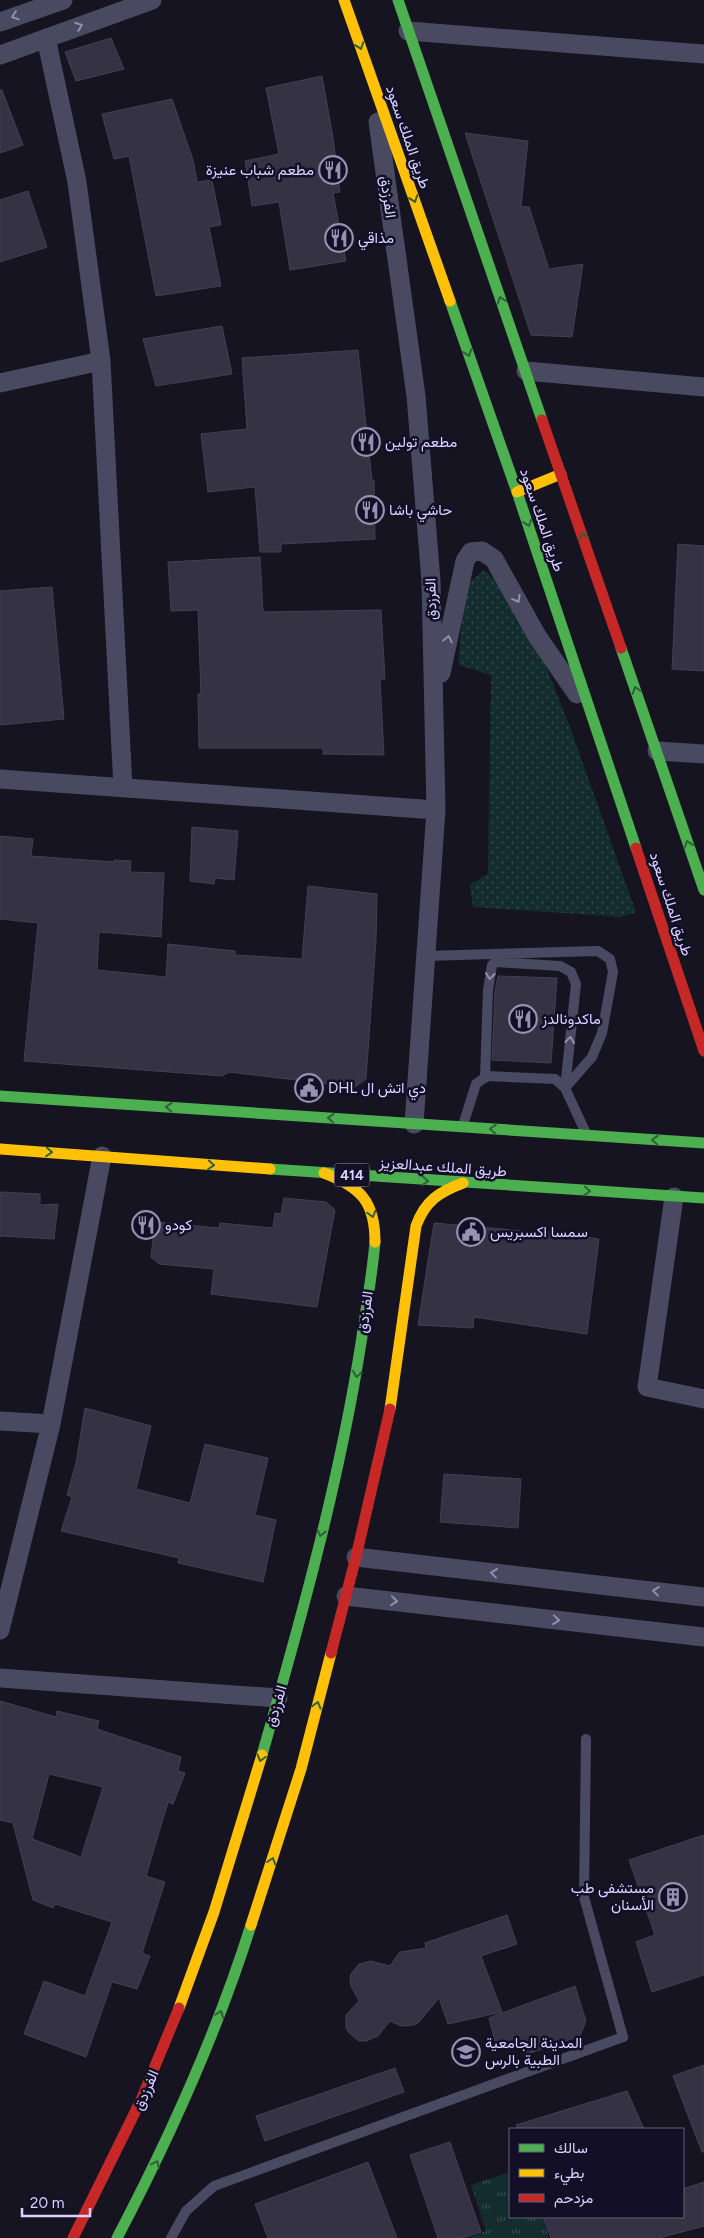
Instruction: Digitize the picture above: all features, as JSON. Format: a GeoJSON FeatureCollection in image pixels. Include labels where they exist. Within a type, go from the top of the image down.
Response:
{"type":"FeatureCollection","features":[{"type":"Feature","properties":{"kind":"main road","name":"طريق الملك سعود"},"geometry":{"type":"LineString","coordinates":[[344,0],[518,492],[704,1051]]}},
{"type":"Feature","properties":{"kind":"main road"},"geometry":{"type":"LineString","coordinates":[[398,0],[704,890]]}},
{"type":"Feature","properties":{"kind":"main road"},"geometry":{"type":"LineString","coordinates":[[518,492],[561,474]]}},
{"type":"Feature","properties":{"kind":"main road"},"geometry":{"type":"LineString","coordinates":[[0,1096],[704,1143]]}},
{"type":"Feature","properties":{"kind":"main road","name":"طريق الملك عبدالعزيز"},"geometry":{"type":"LineString","coordinates":[[0,1149],[464,1183],[704,1198]]}},
{"type":"Feature","properties":{"kind":"main road","name":"الفرزدق"},"geometry":{"type":"LineString","coordinates":[[73,2238],[144,2098],[199,1958],[236,1843],[278,1698],[316,1553],[355,1385],[376,1232],[369,1204],[362,1193],[352,1185],[324,1173]]}},
{"type":"Feature","properties":{"kind":"main road"},"geometry":{"type":"LineString","coordinates":[[117,2238],[153,2170],[192,2084],[236,1973],[300,1770],[356,1557],[392,1399],[416,1226],[420,1210],[427,1201],[446,1189],[464,1183]]}},
{"type":"Feature","properties":{"kind":"street"},"geometry":{"type":"LineString","coordinates":[[0,22],[63,0]]}},
{"type":"Feature","properties":{"kind":"street"},"geometry":{"type":"LineString","coordinates":[[0,55],[152,0]]}},
{"type":"Feature","properties":{"kind":"street"},"geometry":{"type":"LineString","coordinates":[[408,31],[704,54]]}},
{"type":"Feature","properties":{"kind":"street"},"geometry":{"type":"LineString","coordinates":[[46,38],[77,182],[101,360],[123,788]]}},
{"type":"Feature","properties":{"kind":"street","name":"الفرزدق"},"geometry":{"type":"LineString","coordinates":[[371,77],[416,396],[431,581],[436,810],[414,1124]]}},
{"type":"Feature","properties":{"kind":"street"},"geometry":{"type":"LineString","coordinates":[[0,383],[101,360]]}},
{"type":"Feature","properties":{"kind":"street"},"geometry":{"type":"LineString","coordinates":[[526,370],[704,387]]}},
{"type":"Feature","properties":{"kind":"street"},"geometry":{"type":"LineString","coordinates":[[434,704],[464,561],[471,552],[482,551],[494,559],[537,636],[593,717]]}},
{"type":"Feature","properties":{"kind":"street"},"geometry":{"type":"LineString","coordinates":[[657,751],[704,754]]}},
{"type":"Feature","properties":{"kind":"street"},"geometry":{"type":"LineString","coordinates":[[0,779],[436,810]]}},
{"type":"Feature","properties":{"kind":"street"},"geometry":{"type":"LineString","coordinates":[[0,1630],[51,1424],[102,1156]]}},
{"type":"Feature","properties":{"kind":"street"},"geometry":{"type":"LineString","coordinates":[[674,1197],[647,1387],[704,1398]]}},
{"type":"Feature","properties":{"kind":"street"},"geometry":{"type":"LineString","coordinates":[[0,1420],[51,1424]]}},
{"type":"Feature","properties":{"kind":"street"},"geometry":{"type":"LineString","coordinates":[[356,1557],[704,1597]]}},
{"type":"Feature","properties":{"kind":"street"},"geometry":{"type":"LineString","coordinates":[[346,1596],[704,1637]]}},
{"type":"Feature","properties":{"kind":"street"},"geometry":{"type":"LineString","coordinates":[[0,1678],[278,1698]]}},
{"type":"Feature","properties":{"kind":"lane"},"geometry":{"type":"LineString","coordinates":[[425,956],[598,951],[610,959],[613,972],[602,1033],[592,1057],[565,1088]]}},
{"type":"Feature","properties":{"kind":"lane"},"geometry":{"type":"LineString","coordinates":[[485,1078],[488,990],[492,965],[496,962],[560,966],[571,972],[576,984],[565,1088]]}},
{"type":"Feature","properties":{"kind":"lane"},"geometry":{"type":"LineString","coordinates":[[463,1127],[476,1084],[487,1076],[555,1079],[565,1088],[587,1135]]}},
{"type":"Feature","properties":{"kind":"lane"},"geometry":{"type":"LineString","coordinates":[[171,2238],[186,2211],[214,2186],[623,2037],[584,1896],[586,1739]]}},
{"type":"Feature","properties":{"kind":"green space"},"geometry":{"type":"Polygon","coordinates":[[[484,570],[501,585],[546,666],[636,912],[621,917],[473,907],[470,885],[488,873],[491,675],[458,665],[465,586],[484,570]]]}},
{"type":"Feature","properties":{"kind":"green space"},"geometry":{"type":"Polygon","coordinates":[[[509,2172],[509,2218],[542,2218],[549,2238],[467,2238],[486,2231],[471,2185],[509,2172]]]}},
{"type":"Feature","properties":{"kind":"building"},"geometry":{"type":"Polygon","coordinates":[[[111,38],[124,69],[76,81],[65,52],[111,38]]]}},
{"type":"Feature","properties":{"kind":"building"},"geometry":{"type":"Polygon","coordinates":[[[322,76],[340,192],[333,193],[346,261],[290,270],[279,202],[252,206],[245,161],[279,154],[266,88],[322,76]]]}},
{"type":"Feature","properties":{"kind":"building"},"geometry":{"type":"Polygon","coordinates":[[[0,90],[2,90],[23,145],[0,153],[0,90]]]}},
{"type":"Feature","properties":{"kind":"building"},"geometry":{"type":"Polygon","coordinates":[[[172,99],[193,160],[197,182],[212,180],[221,225],[209,227],[221,286],[156,296],[129,156],[114,159],[102,114],[172,99]]]}},
{"type":"Feature","properties":{"kind":"building"},"geometry":{"type":"Polygon","coordinates":[[[465,133],[528,141],[521,206],[529,207],[549,269],[583,264],[572,337],[531,335],[465,133]]]}},
{"type":"Feature","properties":{"kind":"building"},"geometry":{"type":"Polygon","coordinates":[[[28,191],[47,247],[0,262],[0,200],[28,191]]]}},
{"type":"Feature","properties":{"kind":"building"},"geometry":{"type":"Polygon","coordinates":[[[222,326],[232,374],[156,386],[143,339],[222,326]]]}},
{"type":"Feature","properties":{"kind":"building"},"geometry":{"type":"Polygon","coordinates":[[[358,350],[372,480],[374,480],[375,539],[281,544],[281,552],[260,552],[255,487],[208,492],[201,434],[247,429],[242,358],[358,350]]]}},
{"type":"Feature","properties":{"kind":"building"},"geometry":{"type":"Polygon","coordinates":[[[678,544],[704,546],[704,671],[672,669],[678,544]]]}},
{"type":"Feature","properties":{"kind":"building"},"geometry":{"type":"Polygon","coordinates":[[[260,557],[263,612],[381,610],[385,679],[380,679],[384,755],[323,754],[323,748],[199,748],[198,694],[201,694],[198,610],[171,611],[168,562],[260,557]]]}},
{"type":"Feature","properties":{"kind":"building"},"geometry":{"type":"Polygon","coordinates":[[[52,587],[64,719],[0,725],[0,591],[52,587]]]}},
{"type":"Feature","properties":{"kind":"building"},"geometry":{"type":"Polygon","coordinates":[[[192,827],[238,831],[234,880],[215,878],[214,884],[190,881],[192,827]]]}},
{"type":"Feature","properties":{"kind":"building"},"geometry":{"type":"Polygon","coordinates":[[[0,836],[33,839],[31,856],[114,862],[114,860],[131,861],[130,872],[164,873],[161,937],[99,932],[97,970],[166,977],[168,944],[235,951],[235,955],[302,959],[308,886],[377,894],[376,940],[366,1079],[355,1087],[229,1072],[222,1076],[24,1061],[38,923],[0,919],[0,836]]]}},
{"type":"Feature","properties":{"kind":"building"},"geometry":{"type":"Polygon","coordinates":[[[498,976],[557,978],[551,1063],[492,1060],[495,991],[498,976]]]}},
{"type":"Feature","properties":{"kind":"building"},"geometry":{"type":"Polygon","coordinates":[[[0,1192],[40,1194],[40,1205],[58,1204],[54,1239],[0,1236],[0,1192]]]}},
{"type":"Feature","properties":{"kind":"building"},"geometry":{"type":"Polygon","coordinates":[[[284,1198],[326,1202],[335,1210],[317,1307],[211,1294],[214,1269],[159,1264],[151,1257],[155,1222],[219,1228],[220,1223],[273,1228],[275,1213],[281,1214],[284,1198]]]}},
{"type":"Feature","properties":{"kind":"building"},"geometry":{"type":"Polygon","coordinates":[[[434,1223],[546,1233],[546,1231],[599,1239],[587,1334],[474,1317],[473,1328],[418,1325],[434,1223]]]}},
{"type":"Feature","properties":{"kind":"building"},"geometry":{"type":"Polygon","coordinates":[[[85,1408],[151,1426],[136,1489],[190,1503],[205,1444],[268,1458],[255,1515],[276,1520],[263,1582],[178,1563],[179,1558],[61,1531],[72,1497],[67,1495],[76,1463],[85,1408]]]}},
{"type":"Feature","properties":{"kind":"building"},"geometry":{"type":"Polygon","coordinates":[[[444,1474],[521,1479],[518,1528],[440,1522],[444,1474]]]}},
{"type":"Feature","properties":{"kind":"building"},"geometry":{"type":"Polygon","coordinates":[[[0,1701],[56,1717],[57,1711],[99,1721],[97,1729],[181,1757],[178,1771],[185,1773],[173,1804],[168,1802],[146,1876],[165,1882],[142,1953],[150,1956],[137,1989],[112,1982],[86,2057],[24,2034],[44,1981],[85,1996],[112,1922],[55,1904],[53,1908],[33,1900],[13,1823],[0,1820],[0,1701]],[[49,1774],[32,1839],[81,1857],[103,1787],[49,1774]]]}},
{"type":"Feature","properties":{"kind":"building","name":"مستشفى طب الأسنان"},"geometry":{"type":"Polygon","coordinates":[[[704,1835],[704,1975],[652,1992],[636,1942],[655,1935],[629,1860],[704,1835]]]}},
{"type":"Feature","properties":{"kind":"building"},"geometry":{"type":"Polygon","coordinates":[[[507,1915],[517,1944],[481,1956],[502,2012],[448,2024],[439,1998],[419,2022],[414,2025],[401,2026],[390,2021],[378,2036],[366,2041],[359,2041],[349,2033],[346,2028],[346,2015],[359,2001],[350,1980],[351,1974],[359,1964],[371,1961],[390,1966],[400,1952],[426,1948],[425,1943],[507,1915]]]}},
{"type":"Feature","properties":{"kind":"building"},"geometry":{"type":"Polygon","coordinates":[[[575,1986],[586,2021],[580,2036],[524,2055],[520,2040],[497,2049],[489,2018],[575,1986]]]}},
{"type":"Feature","properties":{"kind":"building"},"geometry":{"type":"Polygon","coordinates":[[[704,2065],[704,2152],[702,2152],[673,2076],[704,2065]]]}},
{"type":"Feature","properties":{"kind":"building"},"geometry":{"type":"Polygon","coordinates":[[[395,2068],[404,2092],[265,2141],[256,2116],[395,2068]]]}},
{"type":"Feature","properties":{"kind":"building"},"geometry":{"type":"Polygon","coordinates":[[[627,2091],[644,2128],[517,2128],[516,2125],[627,2091]]]}},
{"type":"Feature","properties":{"kind":"building"},"geometry":{"type":"Polygon","coordinates":[[[450,2142],[481,2232],[462,2238],[438,2238],[410,2155],[450,2142]]]}},
{"type":"Feature","properties":{"kind":"building"},"geometry":{"type":"Polygon","coordinates":[[[368,2162],[397,2238],[268,2238],[255,2204],[368,2162]]]}},
{"type":"Feature","properties":{"kind":"building"},"geometry":{"type":"Polygon","coordinates":[[[704,2182],[704,2226],[659,2238],[551,2238],[543,2218],[684,2218],[684,2189],[704,2182]]]}},
{"type":"Feature","properties":{"kind":"traffic: fast"},"geometry":{"type":"LineString","coordinates":[[398,0],[542,420]]}},
{"type":"Feature","properties":{"kind":"traffic: fast"},"geometry":{"type":"LineString","coordinates":[[450,301],[517,492],[636,848]]}},
{"type":"Feature","properties":{"kind":"traffic: fast"},"geometry":{"type":"LineString","coordinates":[[621,648],[704,890]]}},
{"type":"Feature","properties":{"kind":"traffic: fast"},"geometry":{"type":"LineString","coordinates":[[0,1096],[704,1143]]}},
{"type":"Feature","properties":{"kind":"traffic: fast"},"geometry":{"type":"LineString","coordinates":[[270,1169],[704,1198]]}},
{"type":"Feature","properties":{"kind":"traffic: fast"},"geometry":{"type":"LineString","coordinates":[[262,1755],[305,1602],[342,1447],[361,1343],[375,1242]]}},
{"type":"Feature","properties":{"kind":"traffic: fast"},"geometry":{"type":"LineString","coordinates":[[117,2238],[156,2162],[208,2045],[251,1925]]}},
{"type":"Feature","properties":{"kind":"traffic: slow"},"geometry":{"type":"LineString","coordinates":[[344,0],[450,301]]}},
{"type":"Feature","properties":{"kind":"traffic: slow"},"geometry":{"type":"LineString","coordinates":[[517,492],[561,474]]}},
{"type":"Feature","properties":{"kind":"traffic: slow"},"geometry":{"type":"LineString","coordinates":[[0,1149],[270,1169]]}},
{"type":"Feature","properties":{"kind":"traffic: slow"},"geometry":{"type":"LineString","coordinates":[[324,1173],[348,1184],[356,1190],[369,1206],[375,1242]]}},
{"type":"Feature","properties":{"kind":"traffic: slow"},"geometry":{"type":"LineString","coordinates":[[390,1409],[416,1226],[424,1210],[434,1198],[463,1183]]}},
{"type":"Feature","properties":{"kind":"traffic: slow"},"geometry":{"type":"LineString","coordinates":[[251,1925],[301,1769],[331,1653]]}},
{"type":"Feature","properties":{"kind":"traffic: slow"},"geometry":{"type":"LineString","coordinates":[[179,2008],[214,1912],[262,1755]]}},
{"type":"Feature","properties":{"kind":"traffic: jam"},"geometry":{"type":"LineString","coordinates":[[542,420],[621,648]]}},
{"type":"Feature","properties":{"kind":"traffic: jam"},"geometry":{"type":"LineString","coordinates":[[636,848],[704,1051]]}},
{"type":"Feature","properties":{"kind":"traffic: jam"},"geometry":{"type":"LineString","coordinates":[[331,1653],[356,1557],[390,1409]]}},
{"type":"Feature","properties":{"kind":"traffic: jam"},"geometry":{"type":"LineString","coordinates":[[73,2238],[141,2100],[179,2008]]}},
{"type":"Feature","properties":{"kind":"place","name":"مطعم شباب عنيزة"},"geometry":{"type":"Point","coordinates":[333,170]}},
{"type":"Feature","properties":{"kind":"place","name":"مذاقي"},"geometry":{"type":"Point","coordinates":[339,238]}},
{"type":"Feature","properties":{"kind":"place","name":"مطعم تولين"},"geometry":{"type":"Point","coordinates":[366,442]}},
{"type":"Feature","properties":{"kind":"place","name":"حاشي باشا"},"geometry":{"type":"Point","coordinates":[370,510]}},
{"type":"Feature","properties":{"kind":"place","name":"ماكدونالدز"},"geometry":{"type":"Point","coordinates":[523,1019]}},
{"type":"Feature","properties":{"kind":"place","name":"DHL دي اتش ال"},"geometry":{"type":"Point","coordinates":[309,1088]}},
{"type":"Feature","properties":{"kind":"place","name":"كودو"},"geometry":{"type":"Point","coordinates":[146,1225]}},
{"type":"Feature","properties":{"kind":"place","name":"سمسا اكسبريس"},"geometry":{"type":"Point","coordinates":[471,1232]}},
{"type":"Feature","properties":{"kind":"place","name":"مستشفى طب الأسنان"},"geometry":{"type":"Point","coordinates":[673,1897]}},
{"type":"Feature","properties":{"kind":"place","name":"المدينة الجامعية الطبية بالرس"},"geometry":{"type":"Point","coordinates":[466,2052]}}]}
